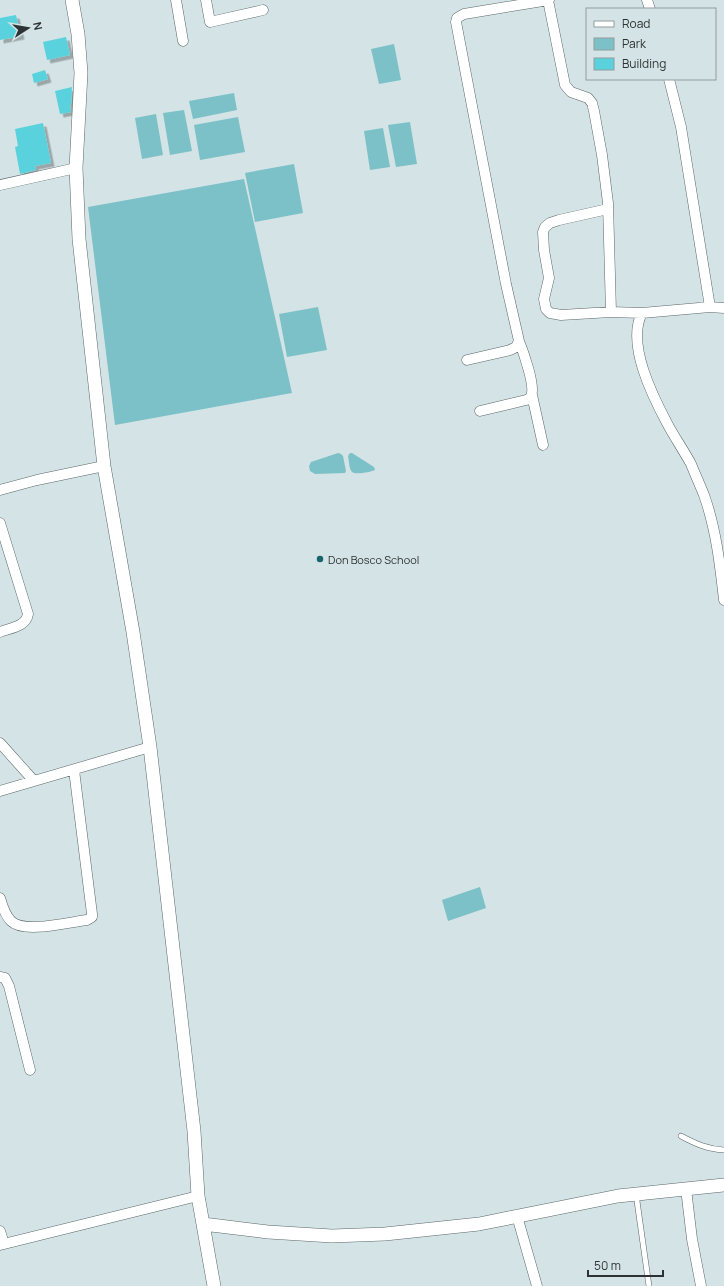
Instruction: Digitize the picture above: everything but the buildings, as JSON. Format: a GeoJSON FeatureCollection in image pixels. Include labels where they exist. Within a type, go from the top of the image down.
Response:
{"type":"FeatureCollection","features":[{"type":"Feature","properties":{"kind":"street"},"geometry":{"type":"LineString","coordinates":[[72,0],[78,34],[81,73],[76,168],[79,239],[104,466],[133,632],[150,747],[194,1131],[198,1196],[214,1286]]}},
{"type":"Feature","properties":{"kind":"street"},"geometry":{"type":"LineString","coordinates":[[176,0],[183,41]]}},
{"type":"Feature","properties":{"kind":"street"},"geometry":{"type":"LineString","coordinates":[[206,0],[210,22],[263,10]]}},
{"type":"Feature","properties":{"kind":"street"},"geometry":{"type":"LineString","coordinates":[[543,445],[532,395],[527,361],[519,341],[506,284],[456,22],[457,18],[464,14],[549,0],[566,85],[571,92],[588,98],[592,103],[594,111],[602,155],[608,209],[611,312]]}},
{"type":"Feature","properties":{"kind":"street"},"geometry":{"type":"LineString","coordinates":[[669,80],[681,126],[710,307]]}},
{"type":"Feature","properties":{"kind":"street"},"geometry":{"type":"LineString","coordinates":[[0,185],[76,168]]}},
{"type":"Feature","properties":{"kind":"street"},"geometry":{"type":"LineString","coordinates":[[608,209],[559,220],[550,223],[545,227],[543,232],[544,250],[549,278],[544,300],[546,310],[554,315],[611,312],[642,313],[710,307],[724,308]]}},
{"type":"Feature","properties":{"kind":"street"},"geometry":{"type":"LineString","coordinates":[[642,313],[639,319],[637,337],[646,379],[668,425],[690,464],[704,495],[712,520],[718,548],[724,600]]}},
{"type":"Feature","properties":{"kind":"street"},"geometry":{"type":"LineString","coordinates":[[467,360],[510,350],[516,347],[519,341]]}},
{"type":"Feature","properties":{"kind":"street"},"geometry":{"type":"LineString","coordinates":[[480,411],[526,400],[532,395]]}},
{"type":"Feature","properties":{"kind":"street"},"geometry":{"type":"LineString","coordinates":[[0,490],[37,480],[104,466]]}},
{"type":"Feature","properties":{"kind":"street"},"geometry":{"type":"LineString","coordinates":[[0,523],[28,614],[23,624],[0,632]]}},
{"type":"Feature","properties":{"kind":"street"},"geometry":{"type":"LineString","coordinates":[[0,743],[34,781]]}},
{"type":"Feature","properties":{"kind":"street"},"geometry":{"type":"LineString","coordinates":[[0,791],[150,747]]}},
{"type":"Feature","properties":{"kind":"street"},"geometry":{"type":"LineString","coordinates":[[0,900],[11,921],[19,926],[44,926],[87,920],[92,917],[74,770]]}},
{"type":"Feature","properties":{"kind":"street"},"geometry":{"type":"LineString","coordinates":[[0,977],[5,978],[9,986],[30,1070]]}},
{"type":"Feature","properties":{"kind":"street"},"geometry":{"type":"LineString","coordinates":[[203,1224],[268,1232],[332,1236],[385,1234],[479,1224],[618,1196],[724,1185]]}},
{"type":"Feature","properties":{"kind":"street"},"geometry":{"type":"LineString","coordinates":[[686,1189],[692,1239],[701,1286]]}},
{"type":"Feature","properties":{"kind":"street"},"geometry":{"type":"LineString","coordinates":[[0,1231],[2,1244],[198,1196]]}},
{"type":"Feature","properties":{"kind":"street"},"geometry":{"type":"LineString","coordinates":[[517,1216],[537,1286]]}},
{"type":"Feature","properties":{"kind":"lane"},"geometry":{"type":"LineString","coordinates":[[681,1136],[712,1150],[724,1150]]}},
{"type":"Feature","properties":{"kind":"lane"},"geometry":{"type":"LineString","coordinates":[[635,1194],[649,1286]]}},
{"type":"Feature","properties":{"kind":"green space"},"geometry":{"type":"Polygon","coordinates":[[[394,44],[401,80],[379,84],[371,49],[394,44]]]}},
{"type":"Feature","properties":{"kind":"green space"},"geometry":{"type":"Polygon","coordinates":[[[234,93],[237,110],[193,119],[189,101],[234,93]]]}},
{"type":"Feature","properties":{"kind":"green space"},"geometry":{"type":"Polygon","coordinates":[[[184,110],[192,151],[170,155],[163,113],[184,110]]]}},
{"type":"Feature","properties":{"kind":"green space"},"geometry":{"type":"Polygon","coordinates":[[[156,114],[163,155],[142,159],[135,118],[156,114]]]}},
{"type":"Feature","properties":{"kind":"green space"},"geometry":{"type":"Polygon","coordinates":[[[238,117],[245,152],[200,160],[194,125],[238,117]]]}},
{"type":"Feature","properties":{"kind":"green space"},"geometry":{"type":"Polygon","coordinates":[[[410,122],[417,164],[396,167],[388,125],[410,122]]]}},
{"type":"Feature","properties":{"kind":"green space"},"geometry":{"type":"Polygon","coordinates":[[[383,128],[390,167],[370,170],[364,131],[383,128]]]}},
{"type":"Feature","properties":{"kind":"green space"},"geometry":{"type":"Polygon","coordinates":[[[294,164],[303,213],[255,222],[245,173],[294,164]]]}},
{"type":"Feature","properties":{"kind":"green space"},"geometry":{"type":"Polygon","coordinates":[[[244,179],[292,393],[115,425],[88,207],[244,179]]]}},
{"type":"Feature","properties":{"kind":"green space"},"geometry":{"type":"Polygon","coordinates":[[[318,307],[327,350],[287,357],[279,314],[318,307]]]}},
{"type":"Feature","properties":{"kind":"green space"},"geometry":{"type":"Polygon","coordinates":[[[338,453],[343,456],[346,471],[345,473],[315,474],[310,471],[309,466],[311,462],[338,453]]]}},
{"type":"Feature","properties":{"kind":"green space"},"geometry":{"type":"Polygon","coordinates":[[[350,453],[374,467],[375,470],[360,473],[352,472],[348,456],[350,453]]]}},
{"type":"Feature","properties":{"kind":"green space"},"geometry":{"type":"Polygon","coordinates":[[[480,887],[486,908],[448,921],[442,900],[480,887]]]}},
{"type":"Feature","properties":{"kind":"place","name":"Don Bosco School"},"geometry":{"type":"Point","coordinates":[320,559]}}]}
